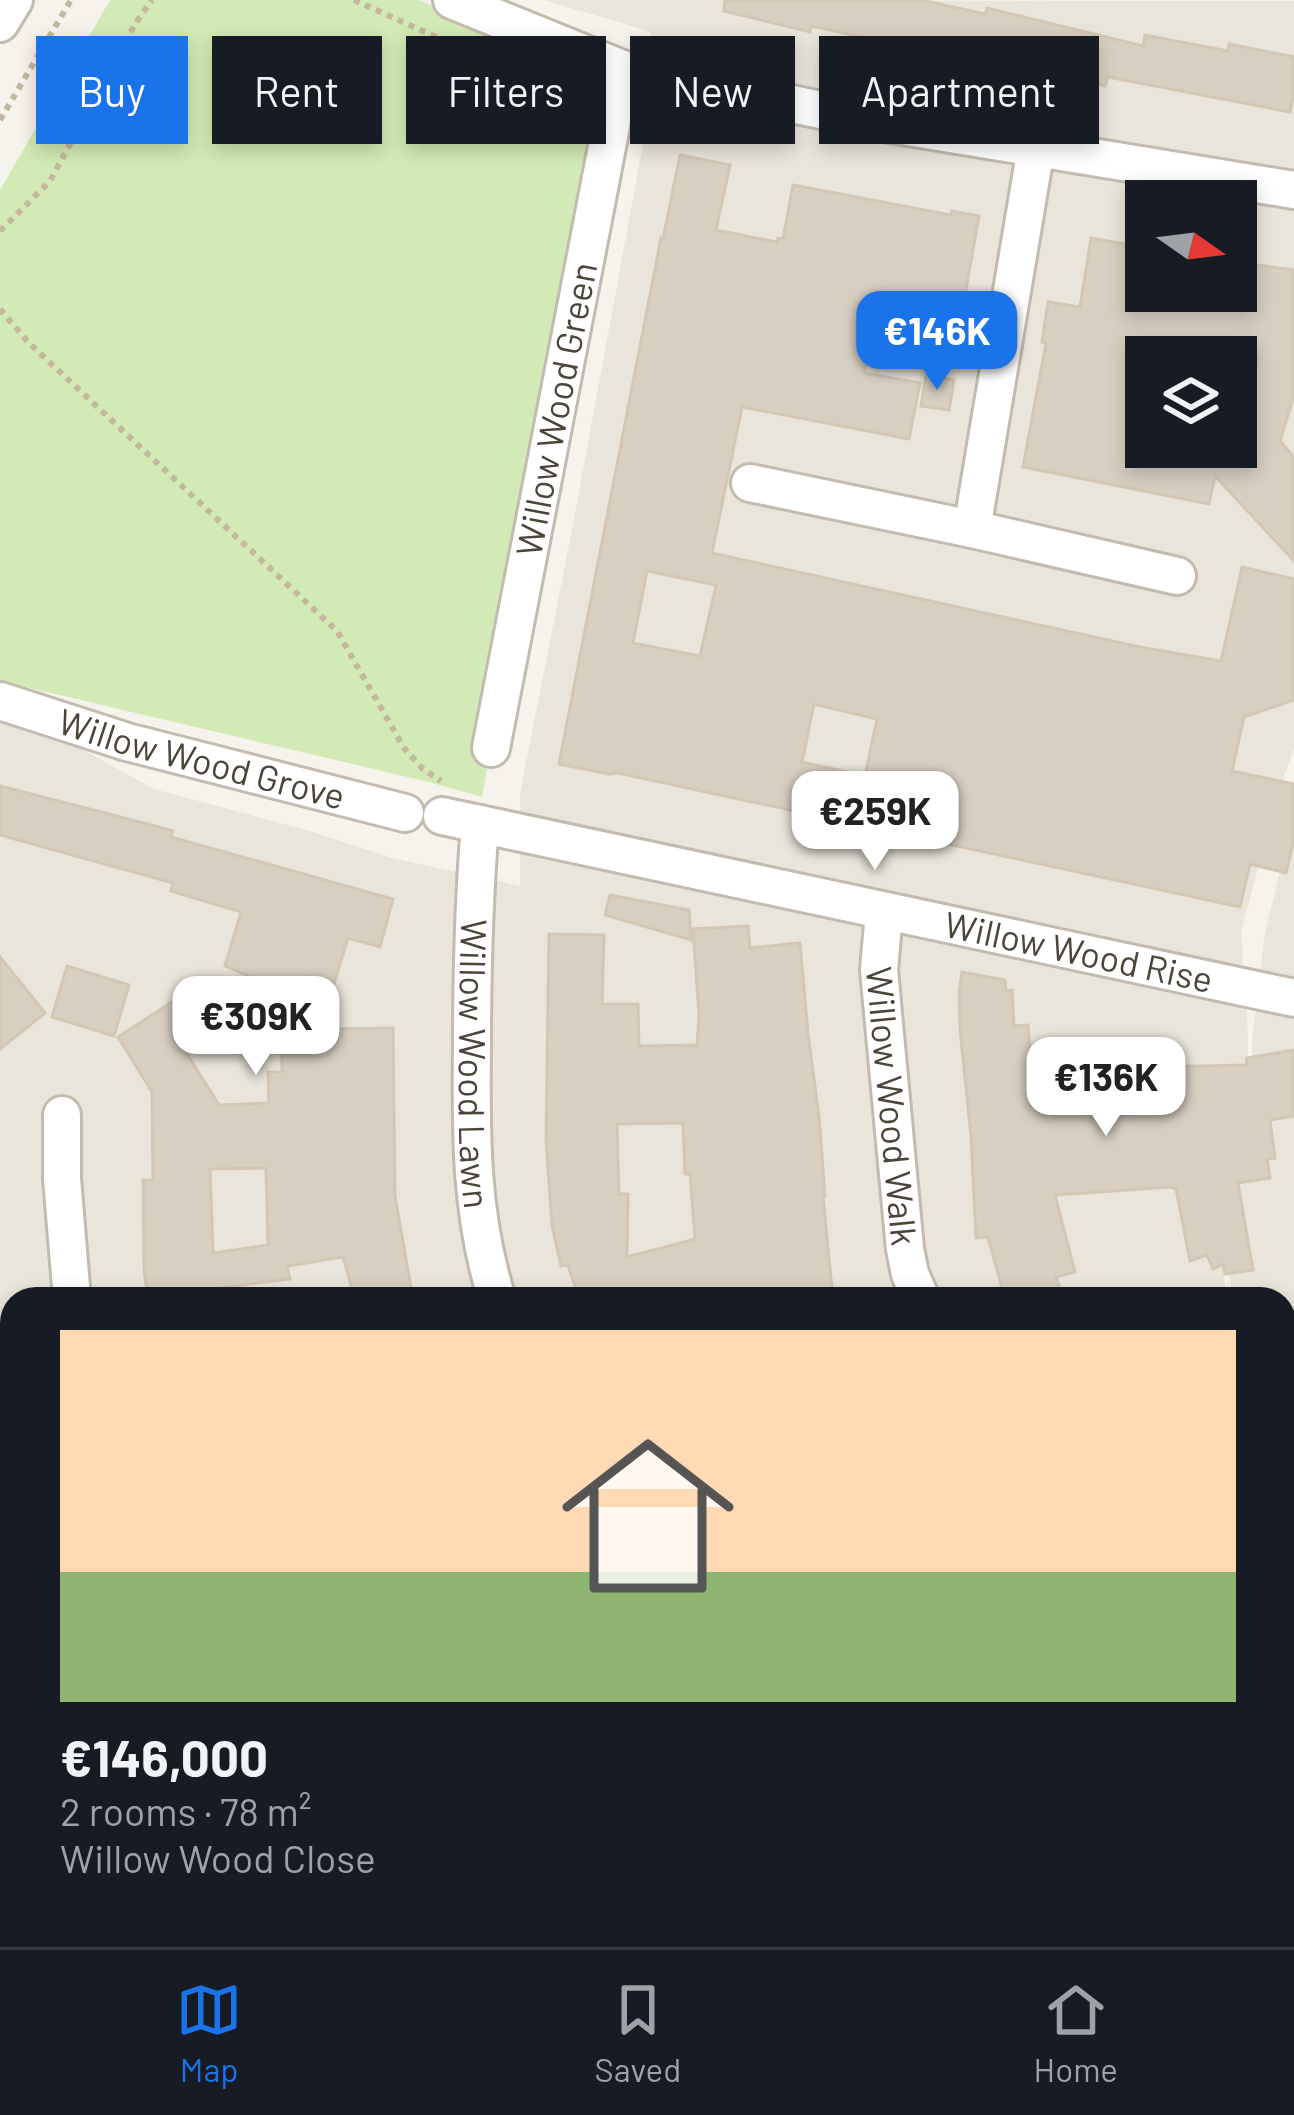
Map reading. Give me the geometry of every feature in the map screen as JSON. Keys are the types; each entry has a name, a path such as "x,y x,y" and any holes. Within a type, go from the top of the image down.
{"street":[{"path":"0,23 14,0"},
{"path":"452,0 622,69 884,123 1294,190"},
{"name":"Willow Wood Green","path":"491,748 622,69"},
{"path":"972,529 1036,148"},
{"path":"751,483 1177,576"},
{"name":"Willow Wood Grove","path":"0,701 127,742 405,813"},
{"name":"Willow Wood Rise","path":"446,801 480,824 1294,998"},
{"name":"Willow Wood Lawn","path":"480,824 471,1160 493,1287"},
{"name":"Willow Wood Walk","path":"884,912 879,970 905,1249 916,1287"},
{"path":"62,1115 71,1287"}],"path":[{"path":"0,120 71,0"},
{"path":"0,231 50,181 152,0"},
{"path":"354,0 548,84 562,100 613,120"},
{"path":"0,309 28,342 337,631 404,748 446,801"}],"shaded area":[{"path":"544,0 1294,1 1294,749 1241,931 1248,1033 1248,1174 1210,1180 1225,1287 0,1287 0,704 154,789 392,858 520,886 520,794 643,144 795,144 795,36 651,36 651,32"},
{"path":"1294,817 1294,1287 1231,1287 1216,1189 1252,1179 1252,1042 1265,932"}],"green space":[{"path":"110,0 419,0 502,36 406,36 406,144 603,144 482,797 0,681 0,190 36,128 36,144 188,144 188,36 89,36"},
{"path":"606,82 614,85 606,128"}],"building":[{"path":"725,0 921,0 985,14 987,8 1143,46 1145,35 1228,51 1229,44 1294,57 1294,92 1290,112 1108,77 1105,86 1099,85 1099,36 858,36 811,26 810,32 724,11"},
{"path":"680,155 730,165 716,230 777,242 783,239 793,185 951,215 952,211 979,216 962,312 894,300 891,313 877,310 864,373 920,383 909,439 742,407 712,553 1221,661 1242,567 1294,579 1294,700 1244,717 1232,771 1294,784 1294,840 1286,873 1250,864 1240,907 559,764","holes":["647,571 716,585 700,656 633,643","814,704 877,719 865,776 802,762"]},
{"path":"1091,238 1125,244 1125,312 1257,312 1257,265 1294,270 1294,395 1280,441 1294,457 1294,561 1215,476 1209,504 1023,467 1046,343 1042,342 1048,302 1080,307"},
{"path":"926,375 954,380 949,410 921,406"},
{"path":"0,786 173,831 171,837 393,899 380,947 348,938 320,1029 393,1028 395,1196 411,1287 352,1287 343,1257 287,1266 290,1279 227,1287 146,1287 143,1180 153,1180 152,1092 118,1037 178,998 189,1016 189,1027 176,1036 219,1105 269,1103 268,1072 282,1072 281,994 262,1003 249,976 225,966 241,912 171,891 173,883 0,835","holes":["266,1168 268,1245 213,1253 210,1169"]},
{"path":"610,895 689,910 691,940 605,915"},
{"path":"748,926 750,948 800,943 832,1287 575,1287 568,1265 561,1266 552,1225 546,1140 549,934 604,935 602,1004 638,1004 639,1046 697,1045 693,929","holes":["683,1123 685,1174 690,1174 695,1239 627,1257 628,1194 619,1194 617,1124"]},
{"path":"0,957 45,1013 0,1049"},
{"path":"67,966 129,985 114,1036 52,1017"},
{"path":"962,972 1005,980 1006,991 1012,990 1014,1026 1028,1025 1030,1053 1157,1047 1157,1067 1246,1065 1247,1058 1294,1050 1294,1116 1270,1120 1275,1158 1267,1159 1270,1178 1238,1183 1253,1270 1225,1274 1223,1264 1213,1269 1207,1255 1190,1261 1176,1189 1170,1187 1055,1195 1075,1272 1056,1277 1060,1287 1002,1287 988,1237 976,1238 959,993"}]}
